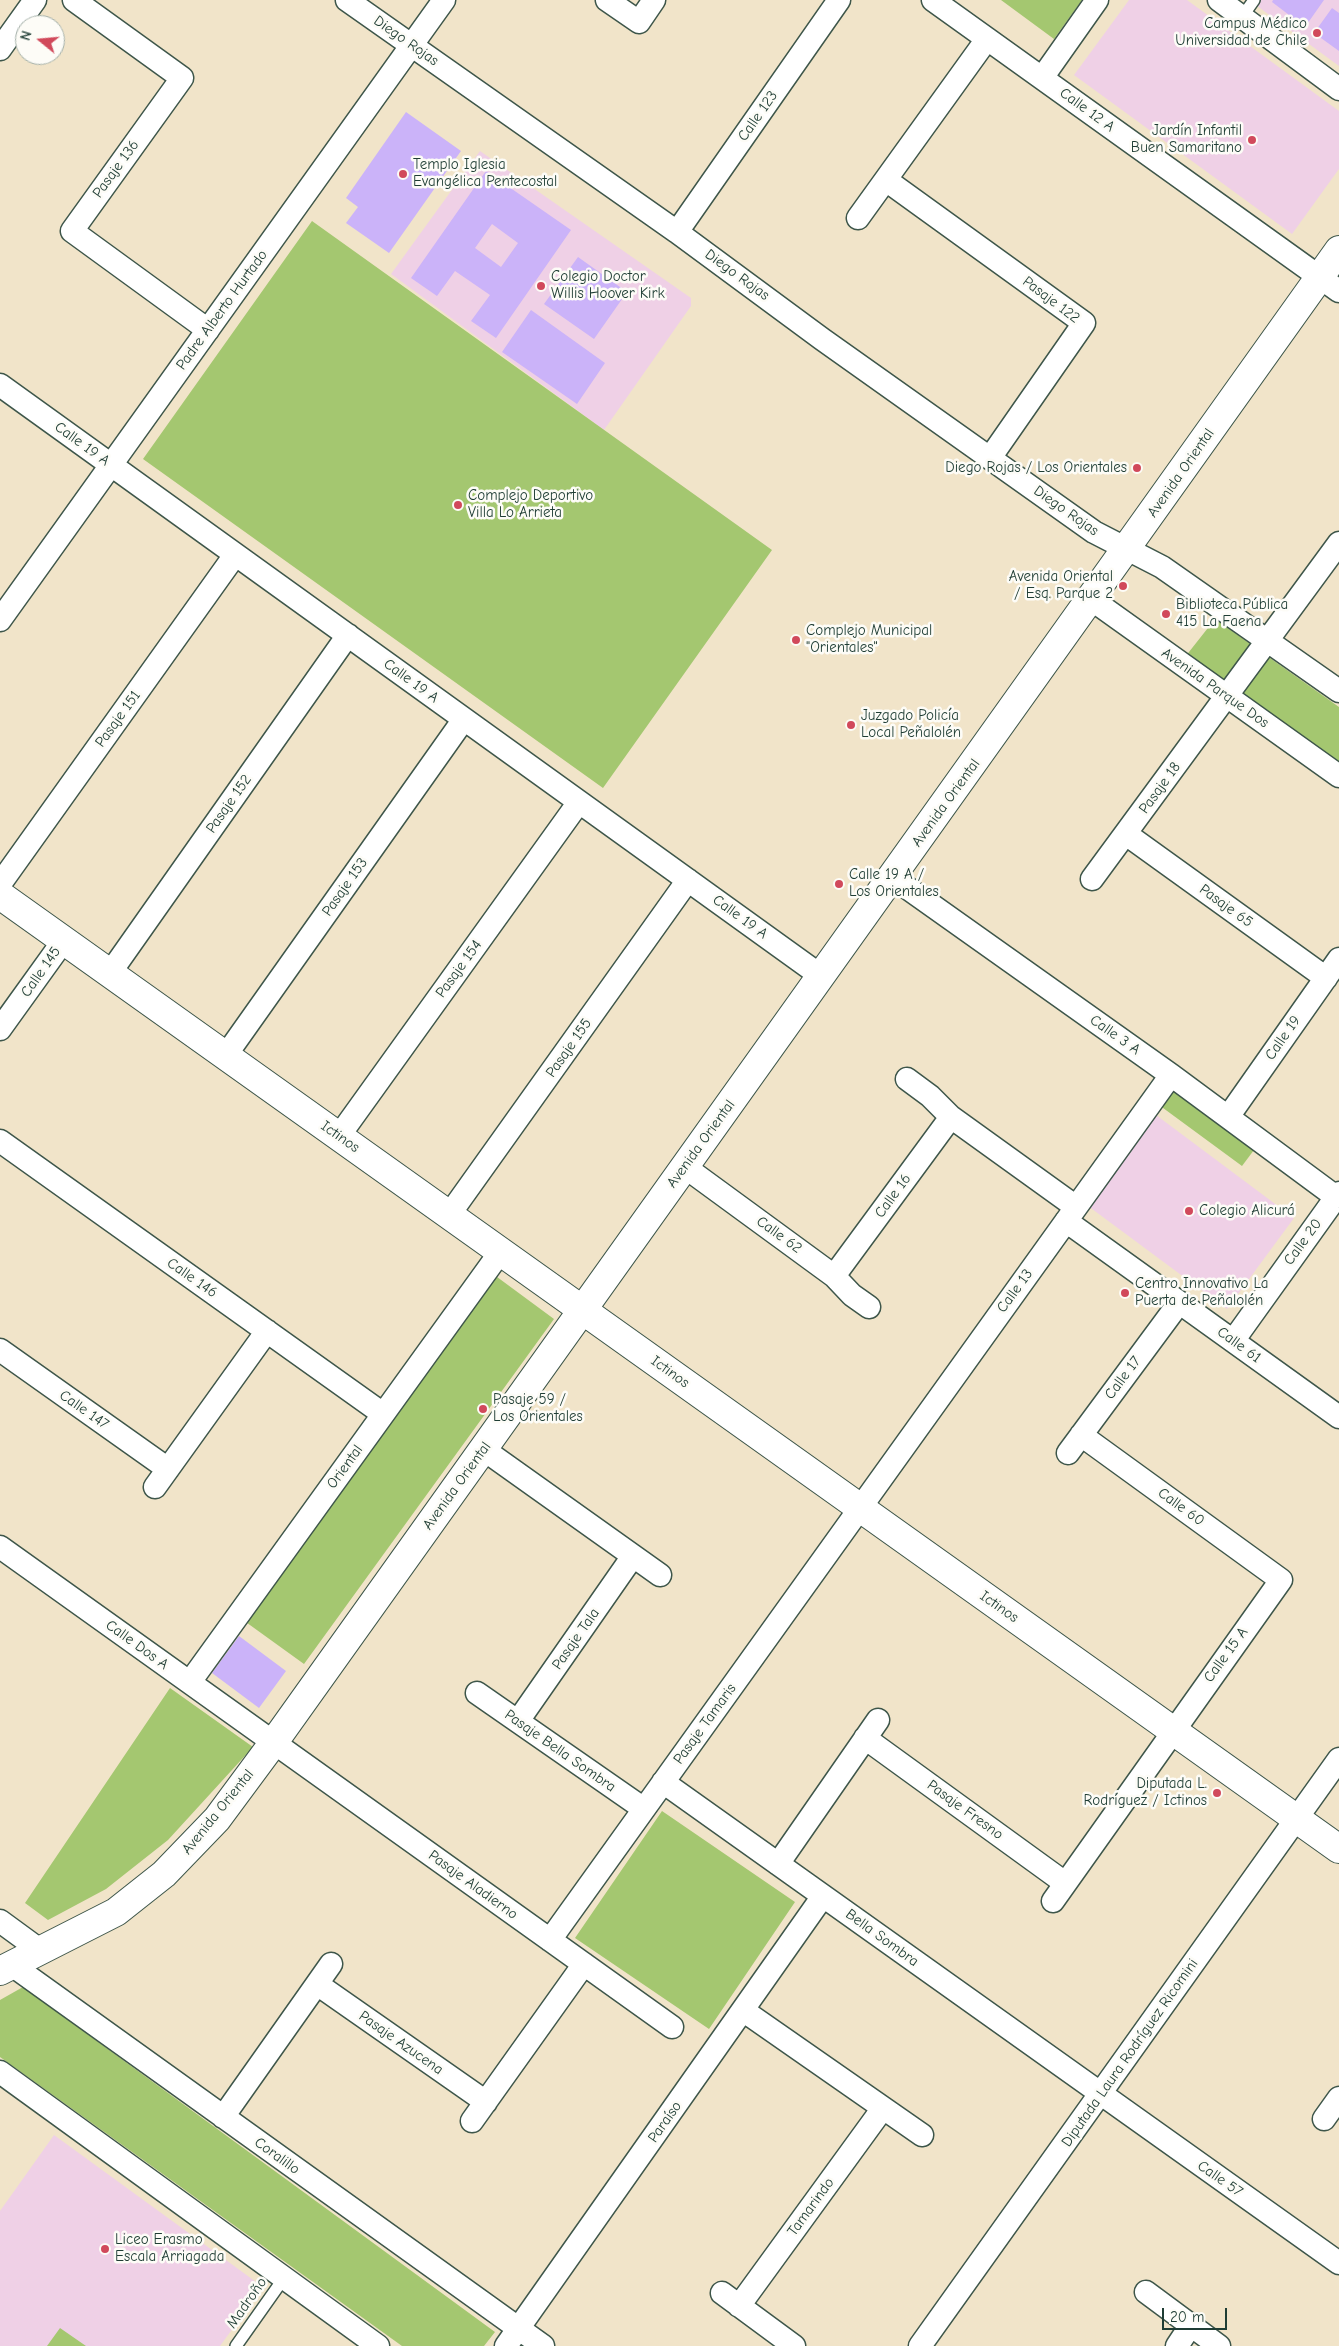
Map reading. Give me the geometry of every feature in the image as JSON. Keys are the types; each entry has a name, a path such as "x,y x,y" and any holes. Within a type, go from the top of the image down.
{"main road":[{"name":"Avenida Oriental","path":"6,1968 116,1912 164,1874 216,1819 274,1742 1127,549 1330,284 1339,250"},
{"name":"Ictinos","path":"0,894 1339,1849"}],"street":[{"path":"0,49 35,0"},
{"name":"Pasaje 136","path":"74,0 182,78 72,231 208,330"},
{"name":"Diego Rojas","path":"347,0 677,232 822,339 1094,532 1127,549"},
{"name":"Padre Alberto Hurtado","path":"0,620 444,0"},
{"path":"607,0 639,22 654,0"},
{"name":"Calle 123","path":"677,232 839,0"},
{"name":"Calle 12 A","path":"933,0 1330,284"},
{"path":"1042,78 1097,0"},
{"path":"1219,0 1248,8 1339,89"},
{"path":"858,218 987,39"},
{"name":"Pasaje 122","path":"886,180 1084,323 990,458"},
{"name":"Calle 19 A","path":"0,385 822,976"},
{"name":"Pasaje 18","path":"1092,879 1270,640 1339,543"},
{"path":"1127,549 1162,567 1270,640 1339,691"},
{"name":"Pasaje 151","path":"0,884 235,555"},
{"name":"Avenida Parque Dos","path":"1091,599 1339,776"},
{"name":"Pasaje 152","path":"110,973 348,635"},
{"name":"Pasaje 153","path":"226,1055 464,719"},
{"name":"Pasaje 154","path":"339,1136 579,802"},
{"name":"Pasaje 65","path":"1126,834 1326,978"},
{"name":"Calle 3 A","path":"892,877 1228,1116 1335,1204"},
{"name":"Pasaje 155","path":"449,1215 688,880"},
{"name":"Calle 145","path":"0,1029 64,940"},
{"name":"Calle 19","path":"1228,1116 1339,959"},
{"name":"Calle 13","path":"860,1508 1171,1074"},
{"name":"Calle 61","path":"907,1079 1179,1303 1339,1417"},
{"name":"Calle 16","path":"834,1276 951,1117"},
{"name":"Calle 146","path":"0,1141 383,1414"},
{"name":"Calle 62","path":"685,1167 834,1276 852,1296 869,1307"},
{"name":"Calle 20","path":"1233,1341 1335,1204"},
{"name":"Oriental","path":"190,1682 501,1252"},
{"name":"Calle 17","path":"1068,1453 1179,1303"},
{"path":"155,1487 267,1331"},
{"name":"Calle 147","path":"0,1350 168,1469"},
{"name":"Calle 60","path":"1081,1435 1281,1580"},
{"path":"483,1450 660,1575"},
{"name":"Pasaje Tamaris","path":"550,1940 860,1508"},
{"name":"Calle Dos A","path":"0,1547 274,1742"},
{"name":"Pasaje Tala","path":"518,1721 633,1556"},
{"name":"Calle 15 A","path":"1172,1730 1281,1580"},
{"name":"Pasaje Bella Sombra","path":"477,1693 644,1809"},
{"name":"Pasaje Fresno","path":"778,1864 872,1729 1059,1892 1172,1730"},
{"name":"Pasaje Aladierno","path":"274,1742 672,2027"},
{"name":"Diputada Laura Rodríguez Ricomini","path":"920,2346 1339,1758"},
{"name":"Bella Sombra","path":"663,1782 1100,2094"},
{"name":"Paraíso","path":"512,2337 823,1896"},
{"path":"0,1921 41,1951"},
{"path":"223,2117 331,1964"},
{"path":"472,2121 584,1964"},
{"name":"Coralillo","path":"6,1968 223,2117 512,2337 543,2346"},
{"name":"Pasaje Azucena","path":"317,1984 486,2102"},
{"path":"744,2010 922,2135"},
{"path":"0,2072 378,2346"},
{"name":"Calle 57","path":"1100,2094 1339,2263"},
{"path":"1324,2120 1339,2098"},
{"name":"Tamarindo","path":"794,2346 731,2299 883,2108"},
{"path":"1146,2292 1219,2346"},
{"path":"1176,2346 1191,2325"}],"lane":[{"name":"Madroño","path":"236,2346 284,2278"}],"shaded area":[{"name":"Jardín Infantil Buen Samaritano","path":"1129,0 1187,0 1339,111 1339,169 1292,234 1074,75"},
{"name":"Campus Médico Universidad de Chile","path":"1249,0 1339,0 1339,66"},
{"name":"Colegio Doctor Willis Hoover Kirk","path":"480,151 691,298 691,306 604,430 391,274"},
{"name":"Colegio Alicurá","path":"1152,1112 1294,1218 1227,1309 1084,1203"},
{"name":"Liceo Erasmo Escala Arriagada","path":"54,2135 263,2287 220,2346 0,2346 0,2211"}],"green space":[{"path":"1001,0 1082,0 1054,39"},
{"name":"Complejo Deportivo Villa Lo Arrieta","path":"312,221 772,550 603,788 143,459"},
{"path":"1215,619 1339,707 1339,767 1185,657"},
{"path":"1174,1085 1257,1146 1242,1166 1159,1105"},
{"path":"493,1274 554,1319 304,1664 243,1620"},
{"path":"170,1688 253,1747 168,1840 106,1889 48,1920 25,1903"},
{"path":"662,1811 795,1902 709,2029 575,1938"},
{"path":"23,1987 495,2332 484,2346 402,2346 0,2057 0,2000"},
{"path":"60,2328 86,2346 47,2346"}],"building":[{"path":"1273,0 1324,0 1305,27 1272,2"},
{"path":"1332,8 1339,13 1339,51 1314,33"},
{"name":"Templo Iglesia Evangélica Pentecostal","path":"406,112 461,151 389,253 346,223 358,207 346,198"},
{"path":"486,171 571,230 496,338 471,321 490,295 455,271 437,296 411,278","holes":["492,224 518,243 501,267 475,248"]},
{"path":"578,257 627,292 594,339 544,304"},
{"path":"531,310 605,363 577,404 502,352"},
{"path":"239,1636 286,1671 259,1708 212,1673"}],"place":[{"name":"Campus Médico Universidad de Chile","path":"1317,33"},
{"name":"Jardín Infantil Buen Samaritano","path":"1252,140"},
{"name":"Templo Iglesia Evangélica Pentecostal","path":"403,174"},
{"name":"Colegio Doctor Willis Hoover Kirk","path":"541,286"},
{"name":"Diego Rojas / Los Orientales","path":"1137,468"},
{"name":"Complejo Deportivo Villa Lo Arrieta","path":"458,505"},
{"name":"Avenida Oriental / Esq. Parque 2","path":"1123,586"},
{"name":"Biblioteca Pública 415 La Faena","path":"1166,614"},
{"name":"Complejo Municipal \"Orientales\"","path":"796,640"},
{"name":"Juzgado Policía Local Peñalolén","path":"851,725"},
{"name":"Calle 19 A / Los Orientales","path":"839,884"},
{"name":"Colegio Alicurá","path":"1189,1211"},
{"name":"Centro Innovativo La Puerta de Peñalolén","path":"1125,1293"},
{"name":"Pasaje 59 / Los Orientales","path":"483,1409"},
{"name":"Diputada L. Rodríguez / Ictinos","path":"1217,1793"},
{"name":"Liceo Erasmo Escala Arriagada","path":"105,2249"}]}
